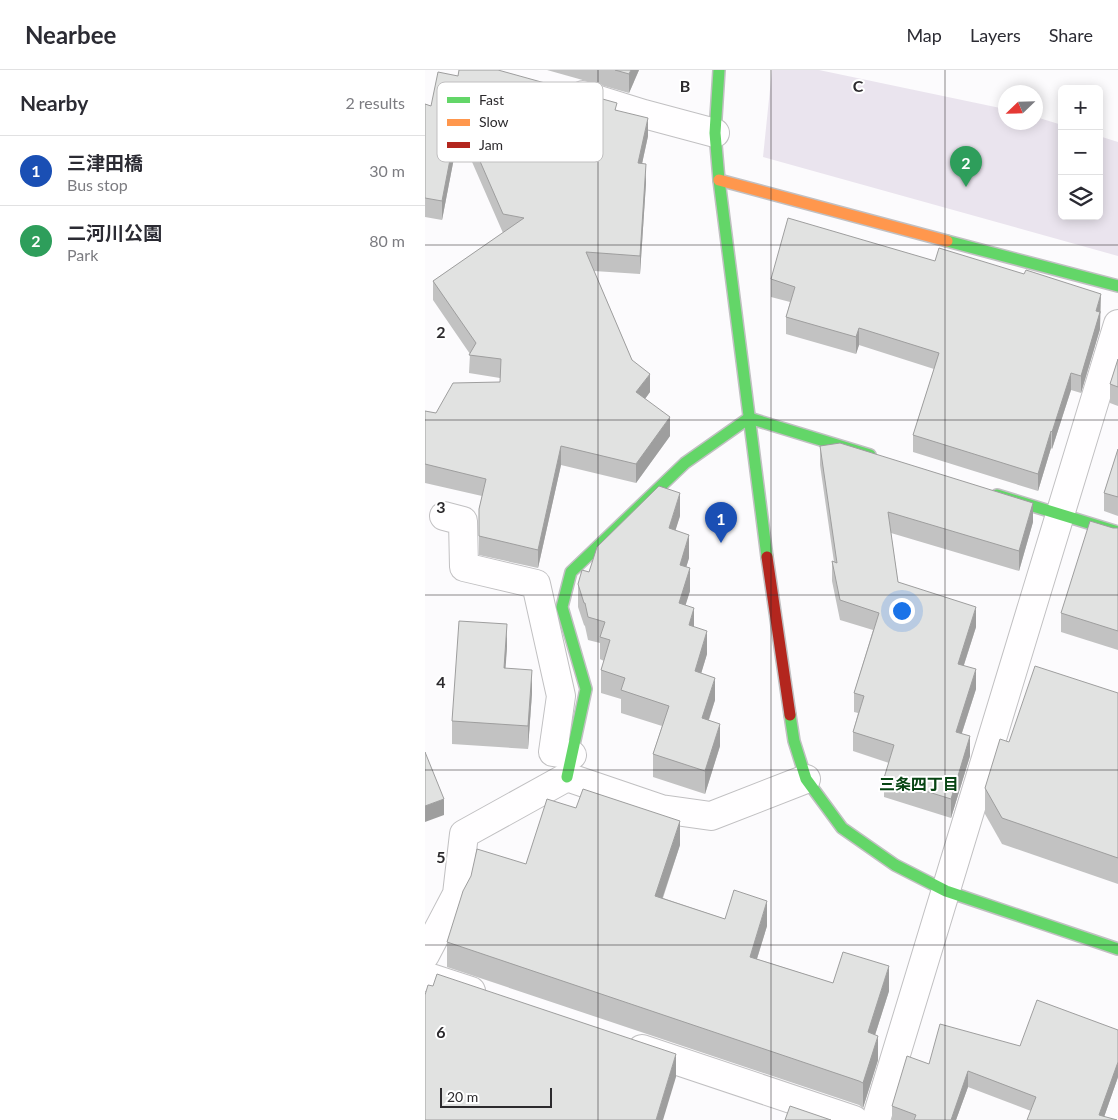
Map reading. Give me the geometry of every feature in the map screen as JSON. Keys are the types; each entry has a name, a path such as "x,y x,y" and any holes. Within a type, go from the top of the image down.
{"street":[{"path":"719,70 715,133 719,180 778,641 793,741 806,779 842,828 895,865 946,890 1118,949"},
{"path":"603,102 715,133"},
{"path":"719,180 1118,286"},
{"path":"876,1120 1118,324"},
{"path":"749,418 881,459"},
{"path":"425,956 457,894 464,834 570,766 585,689 563,607 571,572 685,462 749,418"},
{"path":"985,491 1118,532"},
{"path":"444,516 463,521 464,567 535,584 561,696 553,752 570,766 661,809 711,816 806,779"},
{"path":"425,976 490,998"},
{"path":"621,1042 854,1120"}],"shaded area":[{"path":"772,70 819,70 998,108 998,130 1043,130 1043,119 1058,124 1058,220 1103,220 1103,137 1118,142 1118,256 763,157"}],"building":[{"path":"459,70 498,70 541,82 437,82 437,162 450,162 442,201 425,198 425,104 431,106 438,72 458,76"},
{"path":"615,70 631,70 629,74"},
{"path":"603,99 617,103 615,110 648,118 638,163 646,164 640,256 586,252 632,360 650,374 636,392 670,417 636,464 561,446 538,550 479,536 479,509 486,479 425,464 425,411 436,413 453,383 500,382 501,359 469,355 476,343 433,281 524,218 503,214 480,162 603,162"},
{"path":"788,218 935,261 939,248 1024,274 1026,270 1101,294 1096,311 1100,312 1081,376 1071,373 1038,474 913,435 939,353 859,328 856,337 786,317 795,287 771,279"},
{"path":"1118,359 1118,387 1110,384"},
{"path":"840,443 1033,503 1019,551 888,512 898,582 976,607 958,664 976,669 956,732 970,736 951,799 884,778 894,745 853,732 864,696 854,693 879,613 840,600 832,561 837,563 820,446"},
{"path":"1118,449 1118,497 1104,493"},
{"path":"659,486 680,493 669,528 689,535 680,565 690,568 679,603 694,608 689,625 707,631 695,671 715,678 702,718 720,724 705,771 653,754 669,706 621,690 625,678 601,670 610,640 600,637 605,622 588,617 578,584 582,570 589,572 597,547"},
{"path":"1090,521 1118,528 1118,631 1061,613"},
{"path":"459,621 507,624 504,668 532,670 528,726 452,721"},
{"path":"1035,666 1118,693 1118,858 1002,818 985,788 1000,739 1009,742"},
{"path":"425,752 444,799 425,806"},
{"path":"583,789 680,821 655,896 725,919 734,890 767,901 750,957 833,983 843,952 889,966 868,1032 878,1036 863,1083 447,942 463,891 471,876 477,849 526,864 547,799 576,808"},
{"path":"437,974 676,1054 656,1120 425,1120 425,995 428,985 433,986"},
{"path":"1037,1000 1118,1030 1118,1062 1099,1115 1117,1120 1027,1120 1036,1097 968,1071 951,1120 914,1120 916,1115 892,1106 907,1056 929,1064 940,1024 1020,1046"},
{"path":"790,1106 831,1120 785,1120"}],"traffic: fast":[{"path":"719,70 715,133 719,180 767,557"},
{"path":"947,241 1118,286"},
{"path":"567,777 586,689 562,607 571,572 685,463 749,418 870,455"},
{"path":"997,495 1118,532"},
{"path":"790,715 794,741 806,779 842,828 895,865 946,891 1118,949"}],"traffic: slow":[{"path":"719,180 947,241"}],"traffic: jam":[{"path":"767,557 790,715"}],"place":[{"name":"二河川公園","path":"966,187"},
{"name":"三津田橋","path":"721,543"}],"district":[{"name":"三条四丁目","path":"919,784"}]}
